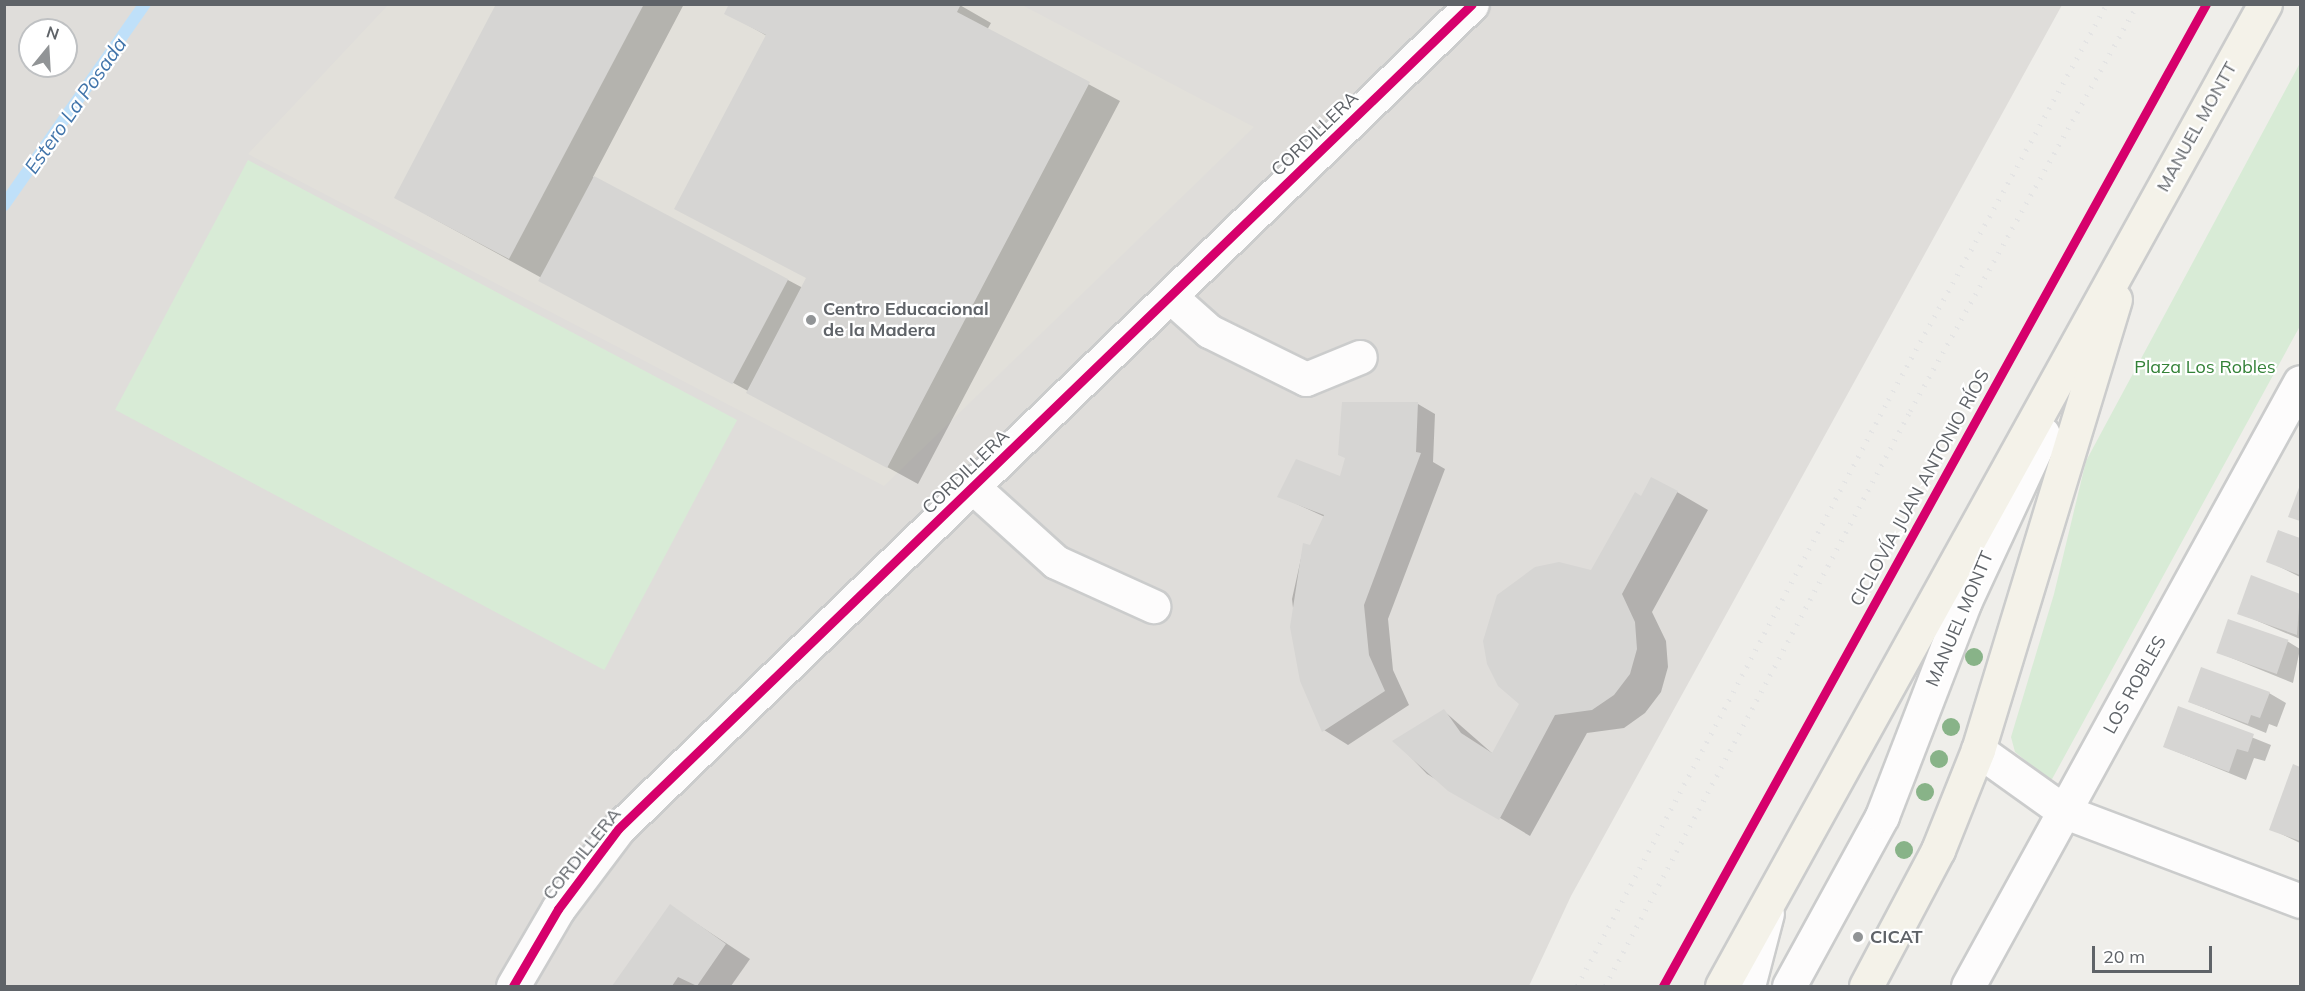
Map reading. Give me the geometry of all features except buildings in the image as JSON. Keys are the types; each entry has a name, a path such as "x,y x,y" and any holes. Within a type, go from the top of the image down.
{"main road":[{"name":"MANUEL MONTT","path":"1722,987 2265,4"},
{"name":"MANUEL MONTT","path":"1866,987 1938,850 1978,750 2080,426 2129,249"}],"street":[{"name":"CORDILLERA","path":"513,987 558,909 618,830 1172,298 1472,4"},
{"name":"MANUEL MONTT","path":"1789,987 1881,816 1964,603 2129,249"},
{"path":"1172,298 1209,331 1306,379 1360,357"},
{"name":"LOS ROBLES","path":"1968,987 2301,382"},
{"path":"974,488 1056,562 1153,606"},
{"path":"1978,750 2065,812 2301,901"},
{"name":"MANUEL MONTT","path":"1748,987 1770,897"}],"shaded area":[{"name":"Centro Educacional de la Madera","path":"389,4 1022,5 1254,127 884,486 248,154"},
{"path":"5,5 2062,5 1571,896 1529,986 5,986"}],"green space":[{"name":"Plaza Los Robles","path":"2300,63 2300,326 2051,781 2015,752 2011,737 2054,594 2086,461"},
{"path":"248,160 737,420 604,670 115,410"}],"waterway":[{"name":"Estero La Posada","path":"4,205 145,4"}],"railway":[{"path":"1577,986 1888,400 2107,4"},
{"path":"1605,986 1910,411 2137,4"}],"cycle path":[{"path":"513,986 558,909 618,829 1472,4"},
{"name":"CICLOVÍA JUAN ANTONIO RÍOS","path":"1663,986 2206,4"}],"place":[{"name":"Centro Educacional de la Madera","path":"811,320"},
{"name":"CICAT","path":"1858,937"}]}
